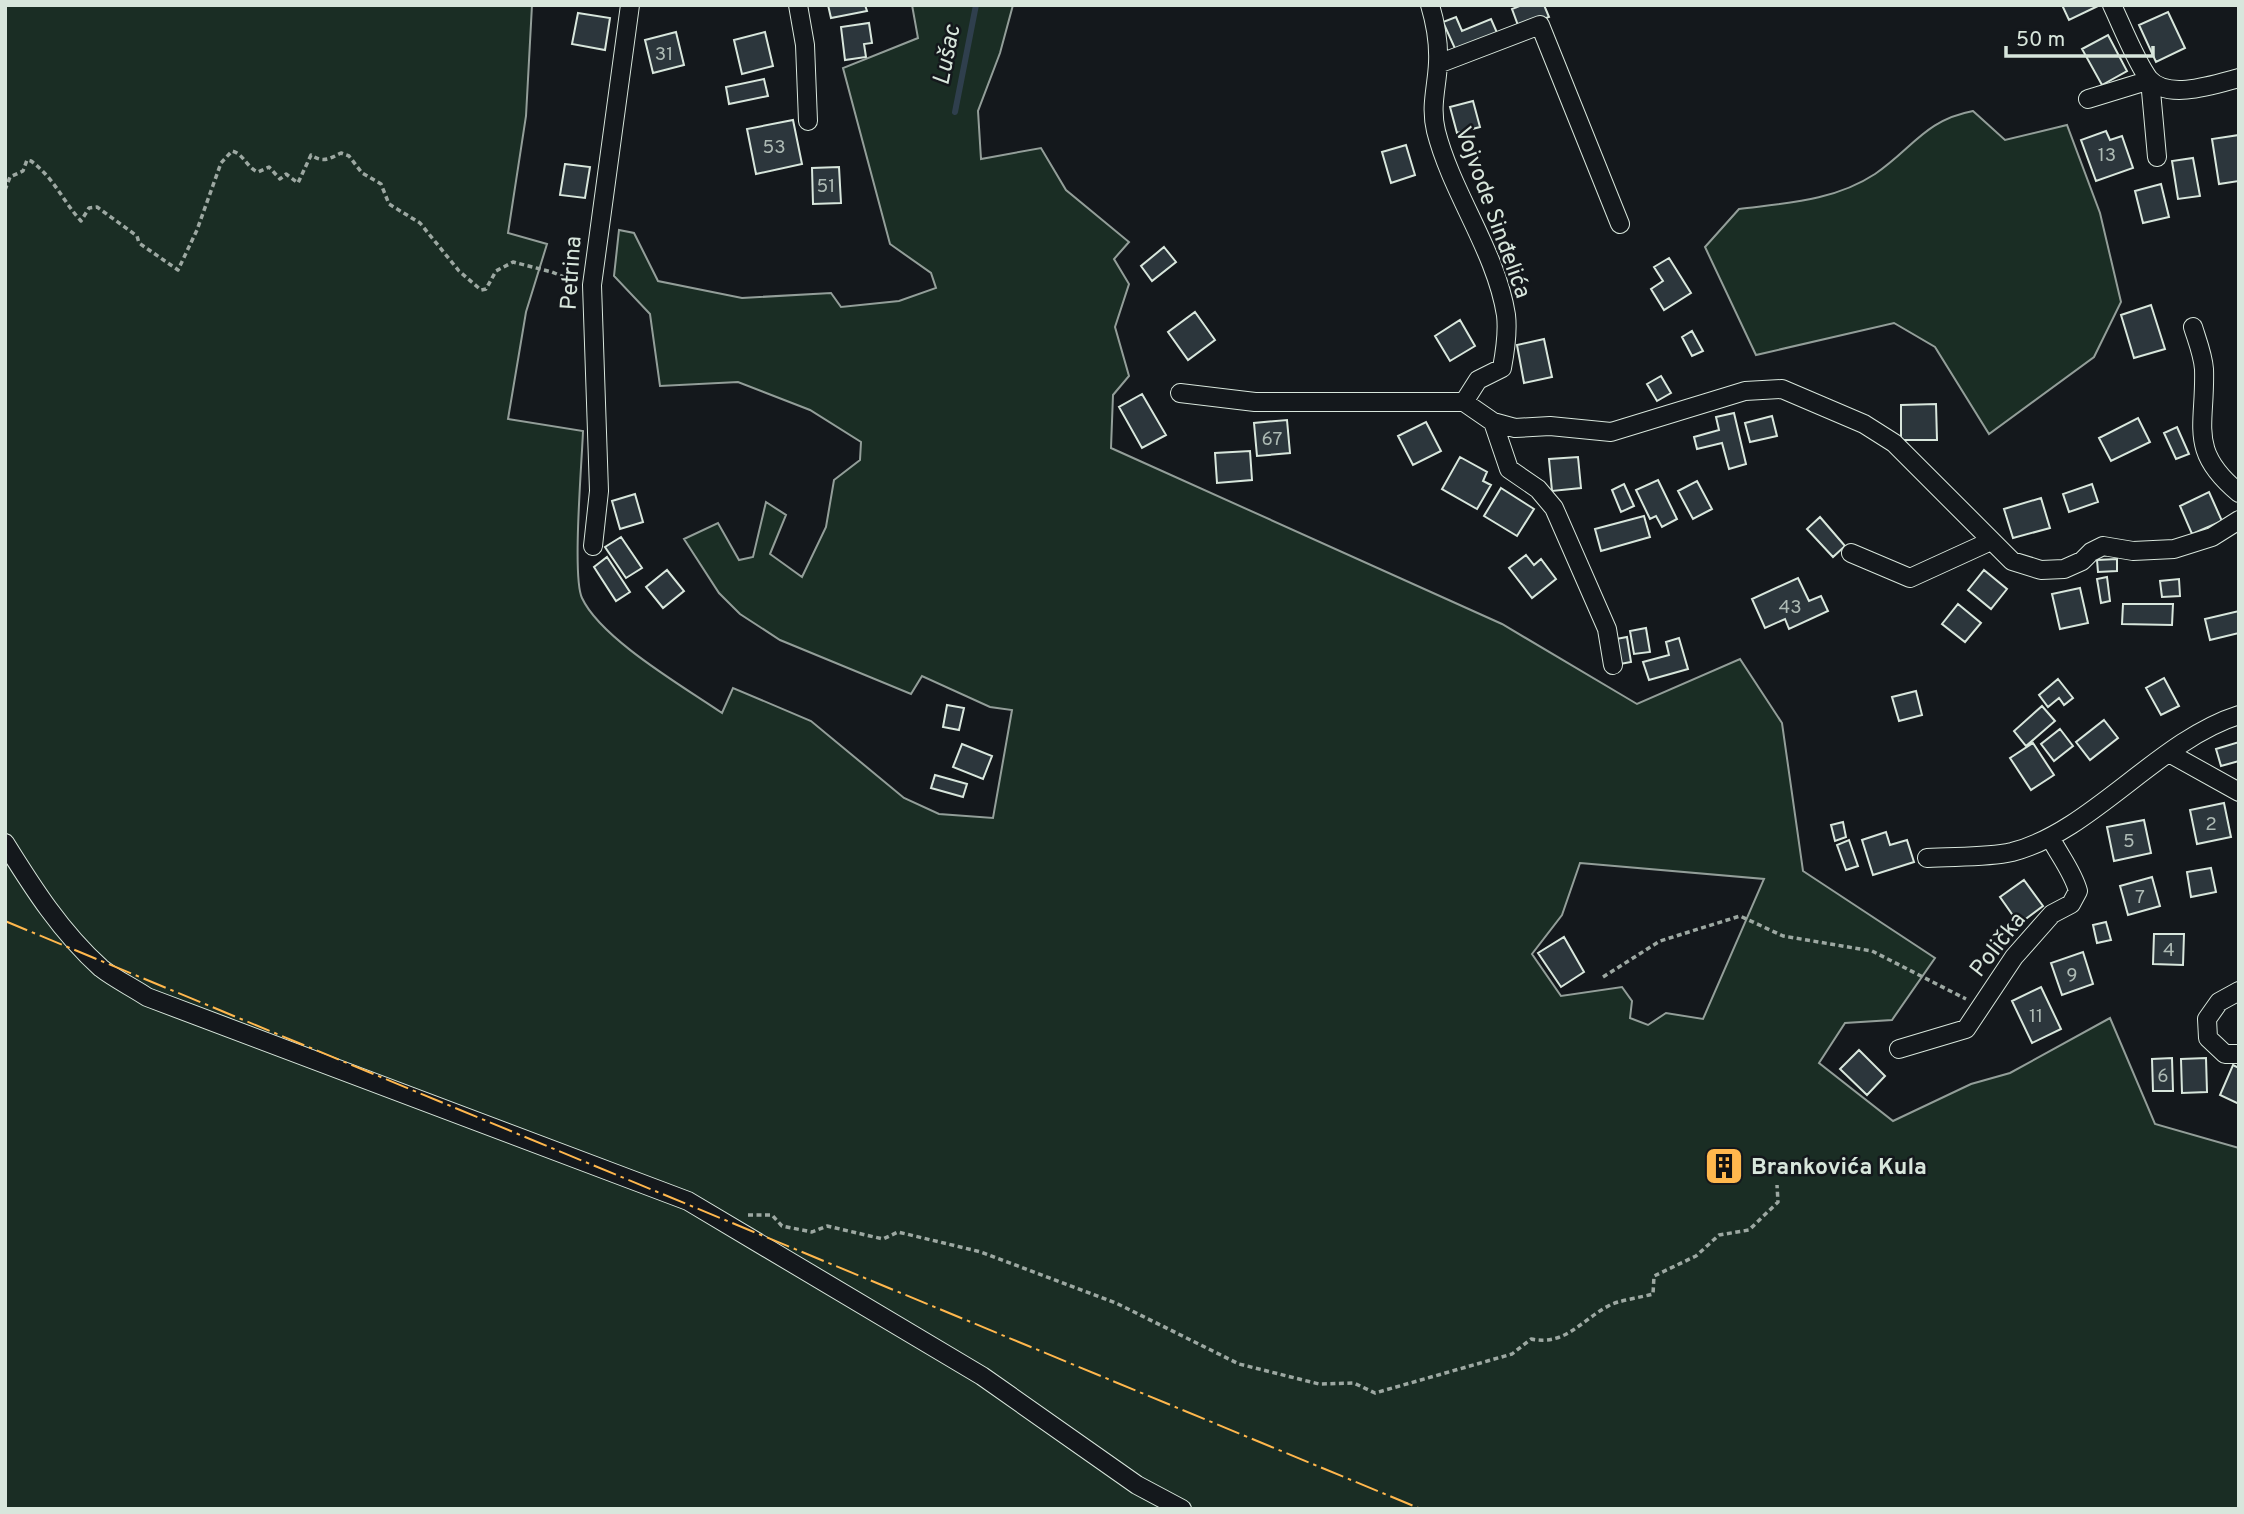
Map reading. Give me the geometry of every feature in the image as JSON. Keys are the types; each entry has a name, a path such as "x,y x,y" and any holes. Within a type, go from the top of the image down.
{"street":[{"name":"Petrina","path":"593,546 599,491 592,285 630,5"},
{"path":"798,5 805,45 808,121"},
{"name":"Vojvode Sinđelića","path":"1430,5 1438,32 1438,64 1432,100 1436,131 1455,184 1489,262 1506,316 1502,368 1478,380 1464,402"},
{"path":"2112,5 2150,80 2157,157"},
{"path":"1438,64 1540,25 1620,223"},
{"path":"2088,99 2150,80 2170,89 2215,85 2239,78"},
{"path":"2193,327 2204,366 2201,444 2225,481 2239,493"},
{"path":"1180,393 1255,401 1464,402 1493,422 1515,428 1569,426 1611,432 1745,391 1782,389 1864,424 1894,443 2012,561 2041,570 2064,569 2104,546 2133,551 2174,549 2212,537 2239,520"},
{"path":"1493,422 1509,468 1538,489 1554,508 1607,629 1613,665"},
{"path":"1851,553 1910,578 1991,541"},
{"path":"1927,858 2011,852 2050,837 2169,753 2220,721 2239,715"},
{"path":"2169,753 2239,792"},
{"name":"Polička","path":"1899,1049 1966,1029 2014,957 2052,914 2071,904 2078,891 2075,878 2050,837"},
{"path":"5,843 68,936 103,970 147,997 688,1201 982,1376 1137,1485 1182,1509"},
{"path":"2239,991 2219,1002 2207,1019 2208,1038 2225,1054 2239,1054"}],"path":[{"path":"5,190 10,177 23,170 27,160 31,161 58,186 66,205 81,221 89,208 97,206 137,236 139,243 178,270 181,268 186,248 192,242 221,163 232,150 238,152 253,170 258,172 269,167 280,179 286,174 298,183 311,155 327,160 341,153 349,156 362,173 381,184 389,204 420,223 459,271 481,290 486,289 496,271 513,262 552,272 567,281 592,285"},
{"path":"1603,977 1660,941 1740,916 1783,936 1872,951 1960,998 1971,1001 1985,999"},
{"path":"744,1215 772,1215 782,1226 812,1232 827,1226 883,1239 898,1232 981,1252 1116,1303 1239,1364 1319,1384 1354,1383 1375,1393 1511,1354 1531,1339 1546,1342 1579,1328 1612,1303 1653,1294 1654,1276 1696,1255 1719,1236 1749,1230 1763,1218 1778,1202 1777,1185"}],"green space":[{"path":"5,5 532,5 526,116 508,233 547,244 526,312 508,419 583,431 578,544 579,586 582,598 592,614 625,646 722,713 733,688 811,721 904,798 939,814 993,818 1012,710 990,707 922,676 911,694 780,640 740,614 719,593 684,539 718,523 739,560 753,557 766,502 786,515 770,554 802,577 826,527 834,480 860,460 861,442 810,410 738,382 660,386 650,314 614,276 619,230 634,233 658,281 742,298 831,293 841,307 899,301 936,288 931,273 890,244 843,68 918,38 912,5 1013,5 1000,53 978,111 981,159 1041,148 1066,190 1129,242 1114,259 1129,284 1115,327 1129,376 1113,395 1111,448 1502,624 1637,704 1740,659 1782,723 1803,871 1935,958 1892,1020 1845,1023 1819,1063 1893,1121 1971,1084 2010,1073 2110,1018 2155,1124 2239,1148 2239,1509 1188,1509 690,1198 148,994 71,934 5,838","holes":["1580,863 1764,879 1703,1019 1666,1013 1648,1025 1630,1018 1632,1001 1622,987 1561,996 1532,954 1562,915"]},
{"path":"1973,111 2005,140 2067,125 2100,213 2121,302 2094,357 1989,434 1935,347 1894,323 1756,355 1705,247 1739,209 1809,199 1843,190 1875,174 1931,128 1957,115"},
{"path":"5,848 102,972 687,1203 795,1267 1176,1509 5,1509"}],"building":[{"path":"828,5 865,5 867,11 831,18"},
{"path":"1522,5 1544,5 1549,17 1519,28 1512,9"},
{"path":"2062,5 2100,5 2069,20"},
{"path":"2168,12 2185,48 2156,62 2139,25"},
{"path":"578,13 610,18 605,50 572,44"},
{"path":"1456,17 1462,31 1491,19 1498,35 1457,53 1443,22"},
{"path":"869,23 872,43 864,44 866,57 845,60 841,27"},
{"path":"676,32 684,65 653,73 645,40"},
{"path":"765,32 773,66 742,74 734,40"},
{"path":"2108,35 2127,71 2102,85 2082,49"},
{"path":"764,79 768,96 729,104 726,87"},
{"path":"1473,101 1480,127 1457,133 1450,107"},
{"path":"793,120 802,164 756,174 747,129"},
{"path":"2106,131 2110,140 2122,136 2133,168 2096,181 2081,140"},
{"path":"2239,135 2239,181 2219,184 2212,139"},
{"path":"1406,145 1415,175 1391,183 1382,152"},
{"path":"2193,158 2200,196 2178,199 2172,161"},
{"path":"565,164 590,167 585,198 560,195"},
{"path":"839,167 841,203 813,204 812,168"},
{"path":"2161,184 2169,217 2143,223 2135,191"},
{"path":"1164,247 1176,262 1152,281 1141,266"},
{"path":"1669,258 1691,293 1664,310 1651,289 1663,281 1654,267"},
{"path":"2151,305 2165,349 2134,358 2121,315"},
{"path":"1195,312 1215,340 1188,360 1168,332"},
{"path":"1460,320 1475,346 1450,361 1435,336"},
{"path":"1692,331 1703,351 1692,356 1682,337"},
{"path":"1544,339 1552,377 1524,383 1517,345"},
{"path":"1661,376 1671,393 1657,401 1647,384"},
{"path":"1142,394 1166,435 1142,448 1119,407"},
{"path":"1936,404 1937,440 1901,440 1901,405"},
{"path":"1734,413 1746,464 1729,469 1722,443 1697,449 1694,437 1719,430 1716,417"},
{"path":"1772,416 1777,436 1750,442 1745,423"},
{"path":"2138,418 2150,442 2111,461 2099,438"},
{"path":"1287,420 1290,453 1257,456 1254,423"},
{"path":"1426,422 1441,451 1413,465 1398,436"},
{"path":"2177,427 2189,454 2176,459 2164,433"},
{"path":"1250,451 1252,480 1217,483 1215,453"},
{"path":"1460,457 1487,472 1483,481 1491,485 1477,509 1442,489"},
{"path":"1578,457 1581,488 1552,491 1549,459"},
{"path":"1658,480 1677,519 1662,527 1656,516 1650,519 1636,490"},
{"path":"1697,481 1712,509 1693,519 1678,491"},
{"path":"1624,484 1634,506 1621,512 1612,490"},
{"path":"2092,484 2098,502 2069,512 2063,494"},
{"path":"1501,488 1534,509 1517,536 1484,516"},
{"path":"2209,492 2222,521 2192,534 2180,506"},
{"path":"635,494 643,522 620,529 612,501"},
{"path":"2041,498 2050,528 2013,538 2004,509"},
{"path":"1644,516 1650,537 1601,551 1595,529"},
{"path":"1820,517 1845,546 1833,557 1807,529"},
{"path":"621,537 642,568 626,578 605,547"},
{"path":"1526,555 1534,565 1541,559 1556,579 1532,598 1509,568"},
{"path":"607,557 630,592 616,601 594,567"},
{"path":"2117,559 2117,571 2098,572 2097,560"},
{"path":"667,570 684,591 663,608 646,587"},
{"path":"1984,570 2007,589 1991,609 1968,590"},
{"path":"2107,577 2110,601 2101,603 2097,579"},
{"path":"1798,578 1809,601 1821,596 1828,611 1789,629 1785,619 1765,628 1752,599"},
{"path":"2179,579 2180,596 2162,597 2160,581"},
{"path":"2080,588 2088,623 2060,629 2052,594"},
{"path":"1958,604 1981,623 1965,642 1942,624"},
{"path":"2123,604 2173,604 2172,625 2122,624"},
{"path":"2239,611 2239,633 2210,640 2205,619"},
{"path":"1646,628 1650,652 1634,654 1630,631"},
{"path":"1627,637 1631,662 1620,664 1616,639"},
{"path":"1679,638 1688,669 1649,680 1643,662 1669,655 1666,642"},
{"path":"2164,678 2179,706 2161,715 2146,688"},
{"path":"2058,679 2073,698 2064,705 2059,698 2048,707 2039,695"},
{"path":"1916,691 1922,715 1899,721 1892,697"},
{"path":"947,705 964,708 959,730 943,727"},
{"path":"2042,706 2055,721 2026,746 2014,731"},
{"path":"2104,720 2118,738 2090,760 2076,742"},
{"path":"2060,729 2073,746 2054,761 2041,744"},
{"path":"2239,742 2239,761 2221,766 2216,749"},
{"path":"2033,743 2054,775 2031,790 2010,758"},
{"path":"962,744 992,756 983,779 953,767"},
{"path":"935,775 967,784 963,797 931,788"},
{"path":"2224,803 2231,837 2197,844 2190,810"},
{"path":"2144,820 2151,853 2114,861 2107,827"},
{"path":"1843,822 1846,837 1835,841 1831,825"},
{"path":"1886,832 1890,845 1907,840 1914,862 1873,875 1862,840"},
{"path":"1849,840 1858,866 1846,870 1837,845"},
{"path":"2211,868 2216,892 2191,897 2187,872"},
{"path":"2152,877 2160,906 2128,915 2120,886"},
{"path":"2024,880 2043,906 2019,924 2000,897"},
{"path":"2106,922 2111,940 2097,943 2093,925"},
{"path":"2154,934 2184,934 2183,965 2153,964"},
{"path":"1564,937 1584,972 1561,987 1538,953"},
{"path":"2083,952 2093,984 2062,995 2051,963"},
{"path":"2041,987 2061,1029 2032,1043 2012,1001"},
{"path":"1859,1050 1885,1076 1867,1095 1840,1069"},
{"path":"2172,1058 2173,1091 2153,1091 2152,1059"},
{"path":"2206,1058 2207,1092 2182,1093 2181,1059"},
{"path":"2233,1065 2239,1068 2239,1104 2220,1095"},
{"name":"Brankovića Kula","path":"1724,1152 1734,1155 1737,1165 1734,1175 1724,1178 1714,1175 1711,1165 1714,1155"}],"waterway":[{"name":"Lušac","path":"955,112 976,5"}],"wall":[{"path":"1724,1152 1734,1155 1737,1165 1734,1175 1724,1178 1714,1175 1711,1165 1714,1155 1724,1152"}],"power":[{"path":"5,921 1421,1509"}],"place":[{"name":"Brankovića Kula","path":"1724,1166"}]}
